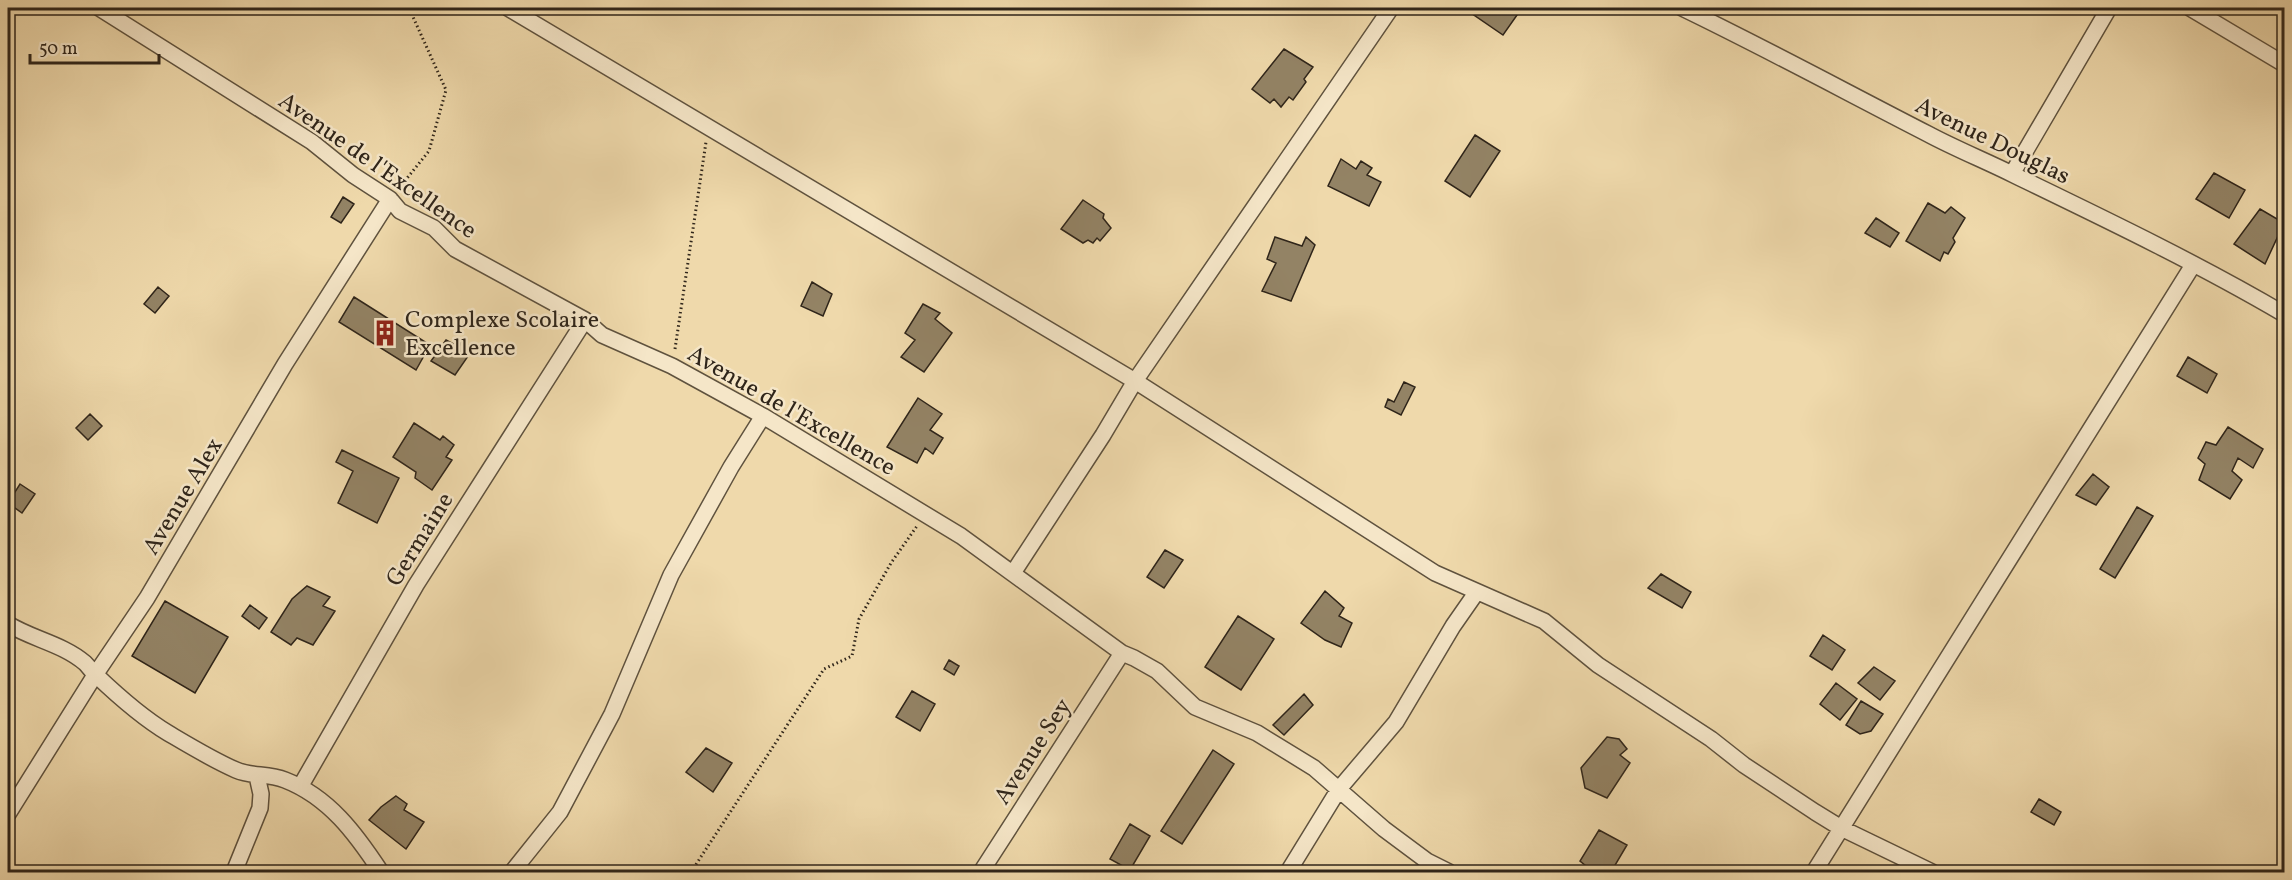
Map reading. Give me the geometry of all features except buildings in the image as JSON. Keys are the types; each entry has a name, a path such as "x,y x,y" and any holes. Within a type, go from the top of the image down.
{"street":[{"name":"Avenue de l'Excellence","path":"99,8 312,142 353,175 390,199 400,212 434,228 455,249 585,320 603,335 672,366 764,416 926,514 1013,573 1122,653 1157,671 1195,707 1257,733 1314,768 1384,829 1427,861 1449,873"},
{"path":"507,8 1135,381 1436,573 1476,593 1544,621 1598,665 1711,739 1744,765 1841,828 1932,873"},
{"path":"1013,573 1103,435 1135,381 1391,8"},
{"name":"Avenue Douglas","path":"1682,8 1858,96 1928,135 2012,174 2193,265 2284,314"},
{"path":"2012,174 2109,8"},
{"path":"2190,8 2284,64"},
{"name":"Avenue Alex","path":"8,814 95,675 147,598 285,364 390,199"},
{"path":"1814,873 2193,265"},
{"name":"Germaine","path":"300,787 416,585 585,320"},
{"path":"512,873 560,812 612,714 671,575 731,467 764,416"},
{"path":"1288,873 1339,789 1396,722 1453,626 1476,593"},
{"path":"8,624 69,652 163,730 238,771 257,776 270,775 300,787 328,807 355,832 381,873"},
{"name":"Avenue Sey","path":"981,873 1122,653"},
{"path":"234,873 260,808 261,794 257,776"}],"path":[{"path":"390,199 429,151 446,90 409,8"},
{"path":"672,366 708,127"},
{"path":"691,873 824,669 852,656 859,620 891,563 926,514"}],"place":[{"name":"Complexe Scolaire Excellence","path":"385,333"}]}
